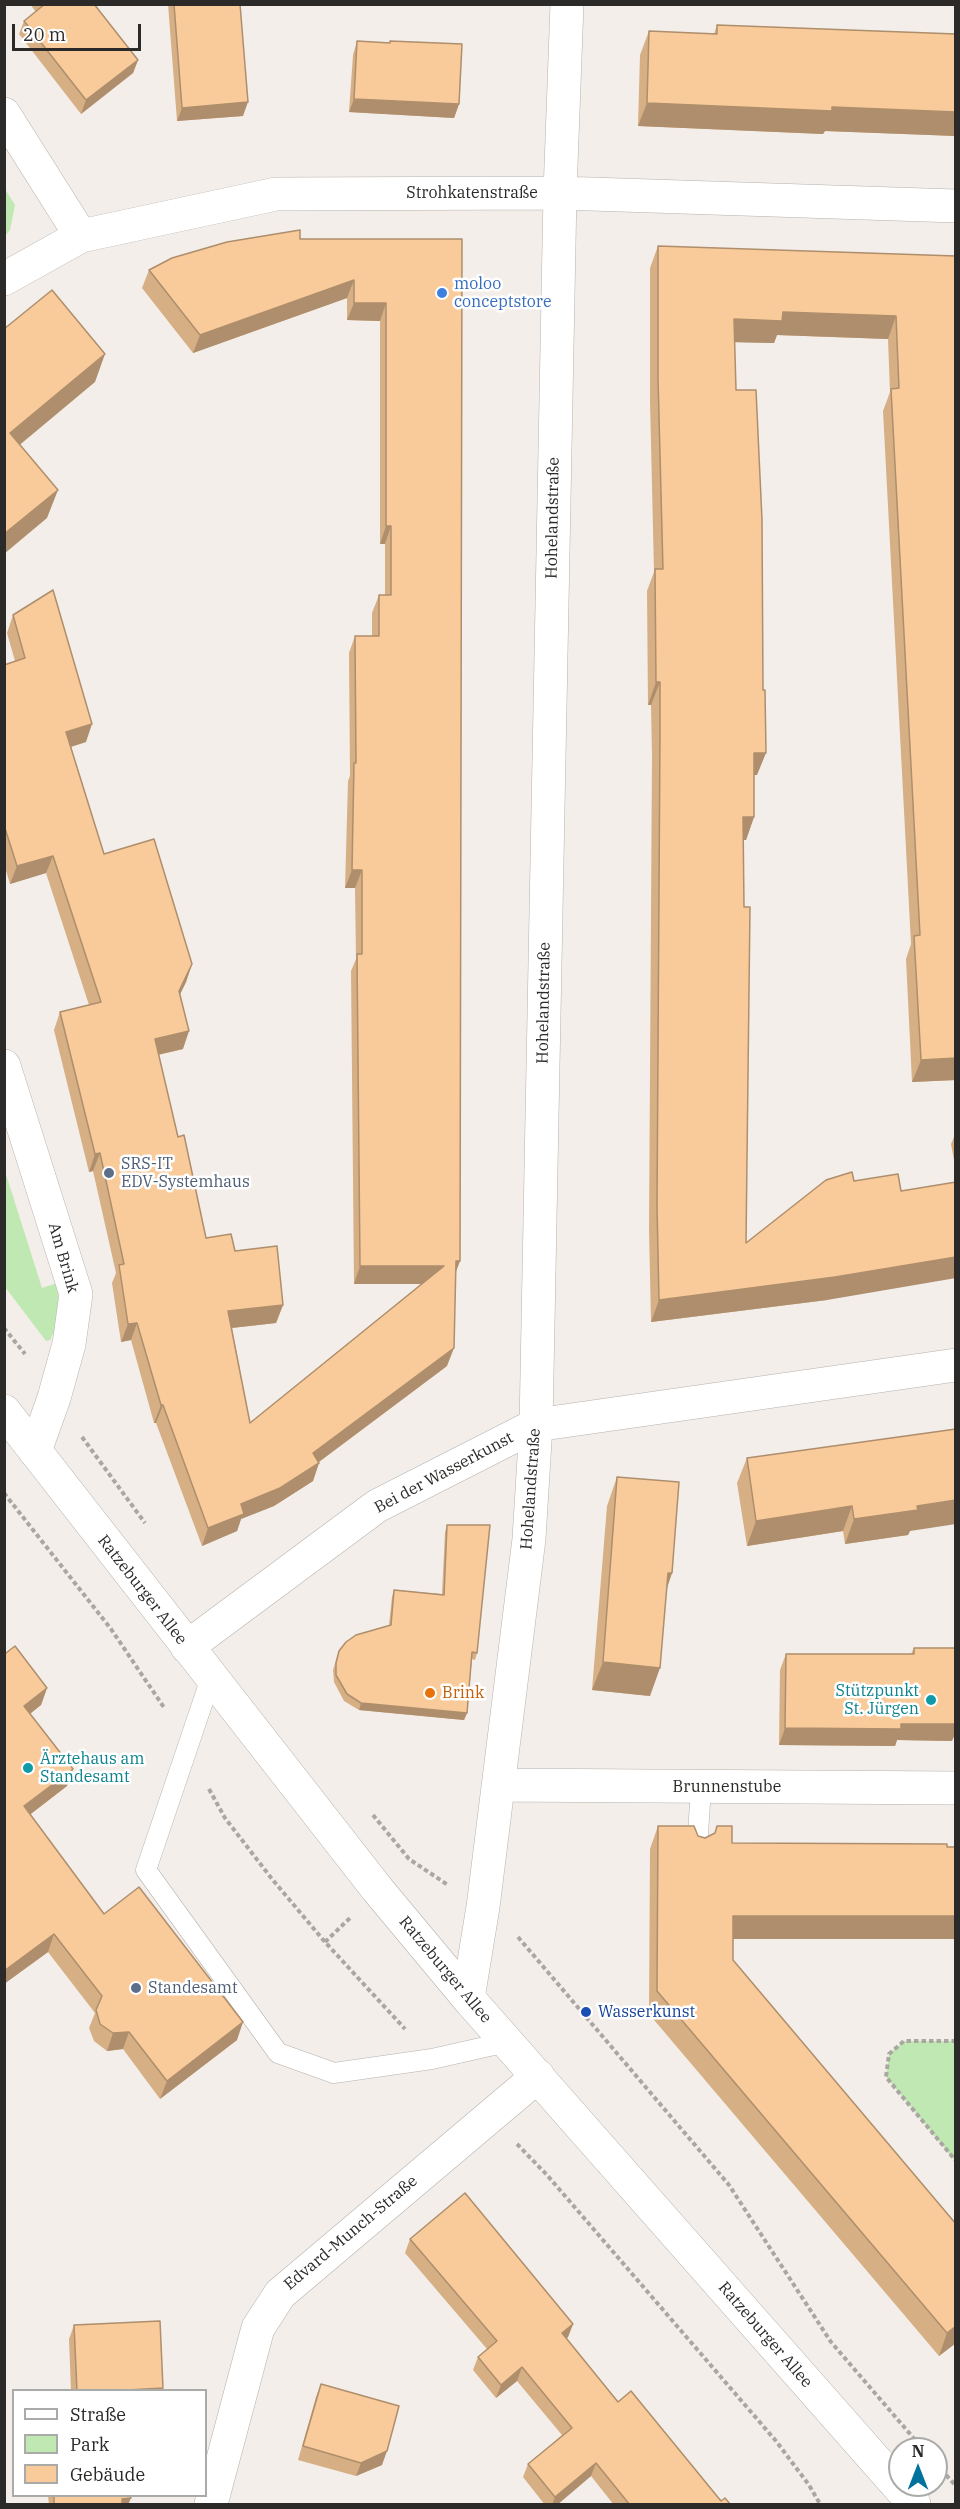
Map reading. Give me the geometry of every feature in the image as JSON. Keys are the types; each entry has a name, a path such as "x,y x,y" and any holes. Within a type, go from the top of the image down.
{"street":[{"name":"Hohelandstraße","path":"468,1998 483,1907 529,1539 536,1425 560,193 567,4"},
{"path":"4,114 81,236"},
{"name":"Strohkatenstraße","path":"4,279 81,236 276,194 560,193 956,206"},
{"name":"Am Brink","path":"4,1066 76,1294 69,1344 54,1398 35,1451"},
{"name":"Bei der Wasserkunst","path":"187,1647 377,1506 536,1425 956,1365"},
{"name":"Ratzeburger Allee","path":"4,1411 378,1890 468,1998 914,2505"},
{"name":"Brunnenstube","path":"499,1785 956,1788"},
{"name":"Edvard-Munch-Straße","path":"211,2505 258,2328 280,2294 538,2076"}],"lane":[{"path":"211,1678 146,1870 279,2054 334,2073 432,2058 507,2042"},
{"path":"697,1849 701,1788"}],"path":[{"path":"4,1493 111,1629 162,1704 225,1818 325,1942 432,2058"},
{"path":"956,2041 904,2041 889,2054 886,2077 956,2161"},
{"path":"490,2116 547,2175 776,2441 809,2485 820,2505"}],"green space":[{"path":"5,189 15,205 10,230 5,236"},
{"path":"4,1168 42,1288 57,1283 60,1320 50,1340 46,1341 5,1287"},
{"path":"904,2041 955,2041 955,2161 886,2077 889,2054"}],"building":[{"path":"45,4 94,4 138,60 86,100 24,21"},
{"path":"174,4 240,4 248,102 182,108"},
{"path":"717,25 956,34 956,112 832,107 832,111 647,103 649,31 717,34"},
{"path":"357,41 462,44 459,104 354,99"},
{"path":"300,230 300,239 462,239 460,1261 456,1261 454,1348 313,1453 319,1463 280,1488 241,1504 244,1514 208,1528 163,1405 161,1405 137,1323 128,1324 119,1265 124,1264 100,1153 95,1154 60,1012 101,1002 53,856 17,866 4,825 4,665 25,658 13,615 53,590 92,724 66,732 104,854 154,839 192,964 179,991 189,1031 155,1039 178,1137 184,1135 206,1238 231,1234 235,1251 277,1246 283,1305 228,1311 250,1423 444,1266 360,1266 357,954 362,954 362,870 352,870 354,763 356,763 355,636 379,636 379,595 391,595 391,526 386,526 386,303 354,303 354,280 200,335 149,270 172,258 227,242"},
{"path":"658,246 956,256 956,1058 921,1060 914,936 920,935 891,389 899,388 896,316 783,312 782,321 734,319 736,390 756,390 762,520 763,690 765,690 766,753 754,753 754,817 743,817 744,907 750,907 746,1243 826,1180 852,1172 854,1181 898,1174 901,1191 956,1182 956,1257 835,1277 659,1300 657,1206 660,682 656,682 655,569 663,569 658,378"},
{"path":"52,290 105,354 10,433 58,490 4,534 4,329"},
{"path":"956,1429 956,1500 917,1506 918,1510 854,1519 852,1506 756,1521 747,1458"},
{"path":"617,1477 679,1482 672,1573 668,1573 660,1668 603,1662"},
{"path":"447,1525 490,1525 477,1653 472,1652 467,1713 361,1703 347,1694 336,1675 339,1651 356,1635 391,1625 394,1590 444,1595"},
{"path":"15,1646 47,1688 24,1706 73,1769 24,1806 104,1914 139,1887 243,2022 167,2081 129,2032 113,2033 100,2024 96,2010 102,1996 54,1934 4,1971 4,1651 6,1653"},
{"path":"914,1648 956,1648 956,1724 901,1724 901,1729 785,1728 786,1654 914,1654"},
{"path":"658,1826 694,1826 698,1836 705,1838 715,1833 717,1826 732,1826 732,1843 947,1844 947,1847 956,1847 956,1916 733,1916 733,1960 956,2224 956,2326 947,2333 657,1991"},
{"path":"465,2193 573,2324 562,2333 618,2402 631,2391 721,2501 725,2498 731,2505 630,2505 596,2463 555,2497 528,2464 572,2428 522,2367 501,2385 478,2357 497,2341 410,2239"},
{"path":"160,2321 163,2388 77,2389 74,2325"},
{"path":"321,2384 399,2406 387,2451 361,2463 303,2446"},
{"path":"54,2497 131,2498 122,2499 122,2505 54,2505"}],"place":[{"name":"moloo conceptstore","path":"442,293"},
{"name":"SRS-IT EDV-Systemhaus","path":"109,1173"},
{"name":"Brink","path":"430,1693"},
{"name":"Stützpunkt St. Jürgen","path":"931,1700"},
{"name":"Ärztehaus am Standesamt","path":"28,1768"},
{"name":"Standesamt","path":"136,1988"},
{"name":"Wasserkunst","path":"586,2012"}]}
